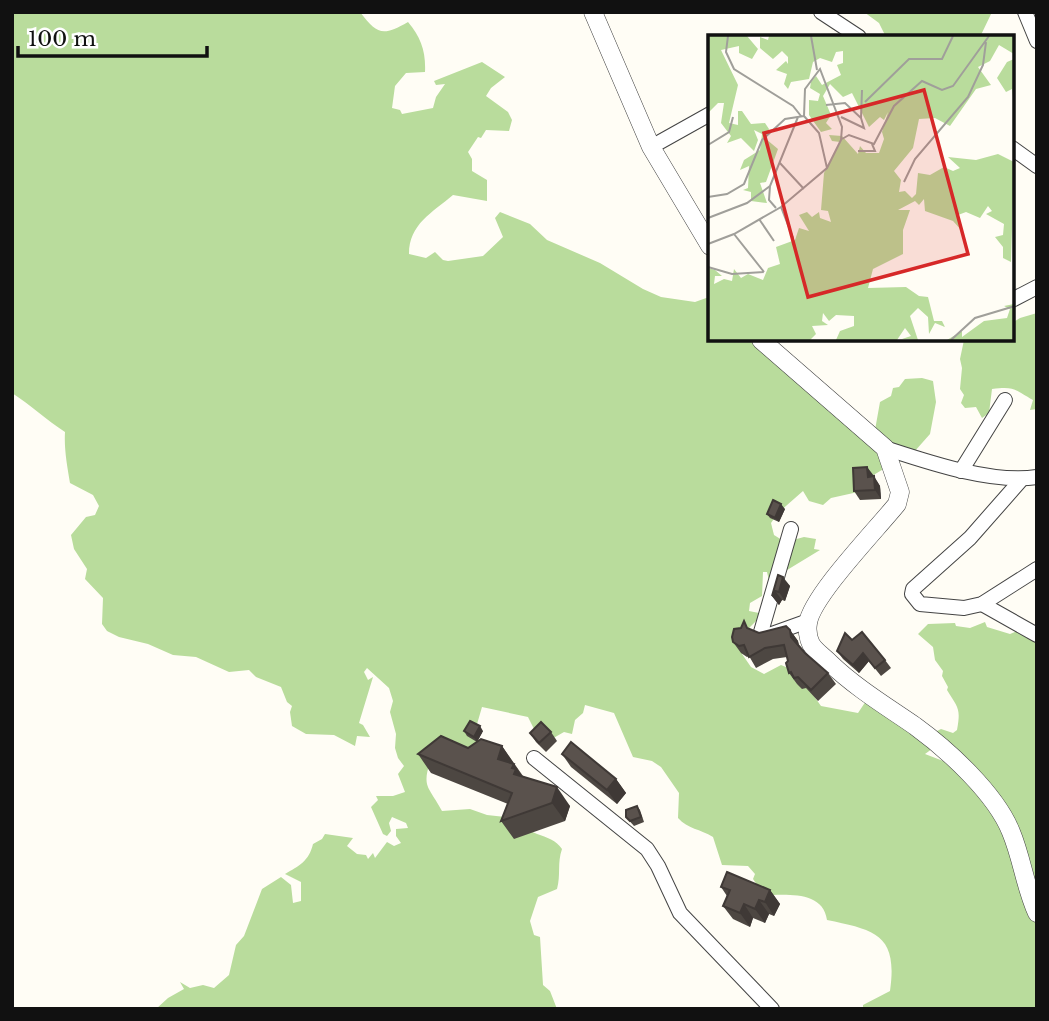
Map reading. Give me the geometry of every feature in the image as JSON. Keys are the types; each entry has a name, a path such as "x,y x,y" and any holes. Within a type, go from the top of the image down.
{"street":[{"path":"593,12 652,147 708,244"},
{"path":"821,12 856,35"},
{"path":"1025,12 1037,41"},
{"path":"652,147 708,115"},
{"path":"1014,149 1037,166"},
{"path":"1014,299 1037,287"},
{"path":"762,341 885,448 961,471 1021,480 1037,477"},
{"path":"961,471 1005,400"},
{"path":"885,448 900,492 897,504 826,590 808,621 812,645 849,681 918,728 983,789 1012,832 1037,914"},
{"path":"1021,480 970,538 913,590 912,596 920,604 964,608 982,604 1037,569"},
{"path":"791,529 761,632 769,635 808,621"},
{"path":"982,604 1037,635"},
{"path":"534,758 647,849 680,913 772,1009"}],"green space":[{"path":"12,12 360,12 371,25 381,31 392,30 408,22 422,45 425,72 406,73 395,86 392,108 400,110 402,114 433,108 436,97 445,84 436,85 434,81 482,62 505,77 491,88 486,96 508,112 512,120 509,131 486,130 468,152 472,159 472,171 487,180 487,201 453,195 417,227 409,254 426,258 435,252 448,261 483,256 503,237 495,218 500,212 530,224 547,240 600,263 661,297 695,302 708,297 708,341 760,341 829,406 828,411 839,418 875,430 880,402 891,396 893,388 899,387 905,379 922,378 933,381 936,402 930,434 907,460 895,462 867,479 858,492 831,498 823,505 809,501 803,491 778,513 771,523 774,535 782,540 804,537 816,539 814,549 820,550 769,581 767,572 763,572 762,596 750,603 749,611 761,616 746,631 742,654 751,667 764,674 781,665 796,671 821,706 858,713 866,701 936,746 925,754 978,770 950,755 933,733 941,729 953,733 957,730 959,717 942,676 943,671 935,660 933,647 918,634 928,624 955,623 956,626 970,628 985,622 987,627 1010,634 1037,626 1037,1009 863,1009 863,1005 890,991 890,958 887,947 880,938 859,927 827,920 819,903 811,899 793,895 764,895 753,879 755,874 748,866 722,865 713,837 678,818 679,793 661,767 652,761 633,757 614,713 585,705 583,713 575,720 572,734 564,732 550,740 538,737 528,717 482,707 475,731 480,746 431,759 427,776 428,786 442,811 470,809 487,815 514,818 524,828 551,840 562,849 557,889 538,897 530,921 534,935 540,937 543,985 550,991 557,1009 156,1009 184,989 180,982 190,988 203,985 214,988 229,975 236,945 244,936 262,889 281,877 291,885 293,903 301,901 301,882 285,874 303,862 313,844 325,834 353,838 347,846 357,854 366,855 368,859 373,853 375,858 387,842 394,846 401,843 396,836 396,829 408,828 406,823 392,817 389,823 391,831 387,836 383,834 371,807 378,800 376,796 393,796 405,792 398,774 404,766 395,748 396,734 390,712 393,701 389,688 367,668 364,672 368,680 373,677 359,723 370,737 357,736 355,746 334,735 306,734 292,726 292,706 287,702 281,687 256,677 249,670 229,672 196,657 173,655 107,631 102,624 103,598 85,579 87,569 74,549 71,535 86,517 95,515 99,506 93,495 70,483 65,432 12,393"},
{"path":"864,12 992,12 981,35 885,35 879,23"},
{"path":"1037,313 1037,409 1030,410 1033,400 1017,391 1010,388 992,389 989,413 982,418 976,407 965,408 961,403 964,395 960,389 960,359 964,341 1014,341 1014,322"}],"building":[{"path":"867,467 868,477 874,476 875,490 854,491 853,468"},
{"path":"773,500 781,504 775,518 767,514"},
{"path":"778,575 783,577 779,592 775,591 772,596"},
{"path":"744,621 747,628 759,633 786,626 791,637 805,653 828,673 811,690 798,677 794,678 791,672 789,673 784,645 765,648 749,657 744,645 739,646 733,642 732,637 734,629 741,628"},
{"path":"862,632 885,660 875,668 863,653 853,665 837,651 845,633 852,640"},
{"path":"470,721 480,726 474,737 464,731"},
{"path":"541,722 551,732 539,743 530,733"},
{"path":"441,736 468,748 481,739 502,746 498,759 514,764 514,774 557,787 552,803 501,821 512,793 418,754"},
{"path":"571,742 616,779 607,790 562,754"},
{"path":"637,806 641,817 630,821 626,817 626,810"},
{"path":"727,872 770,890 765,902 759,900 755,909 744,904 740,913 723,906 730,890 721,887"}]}
